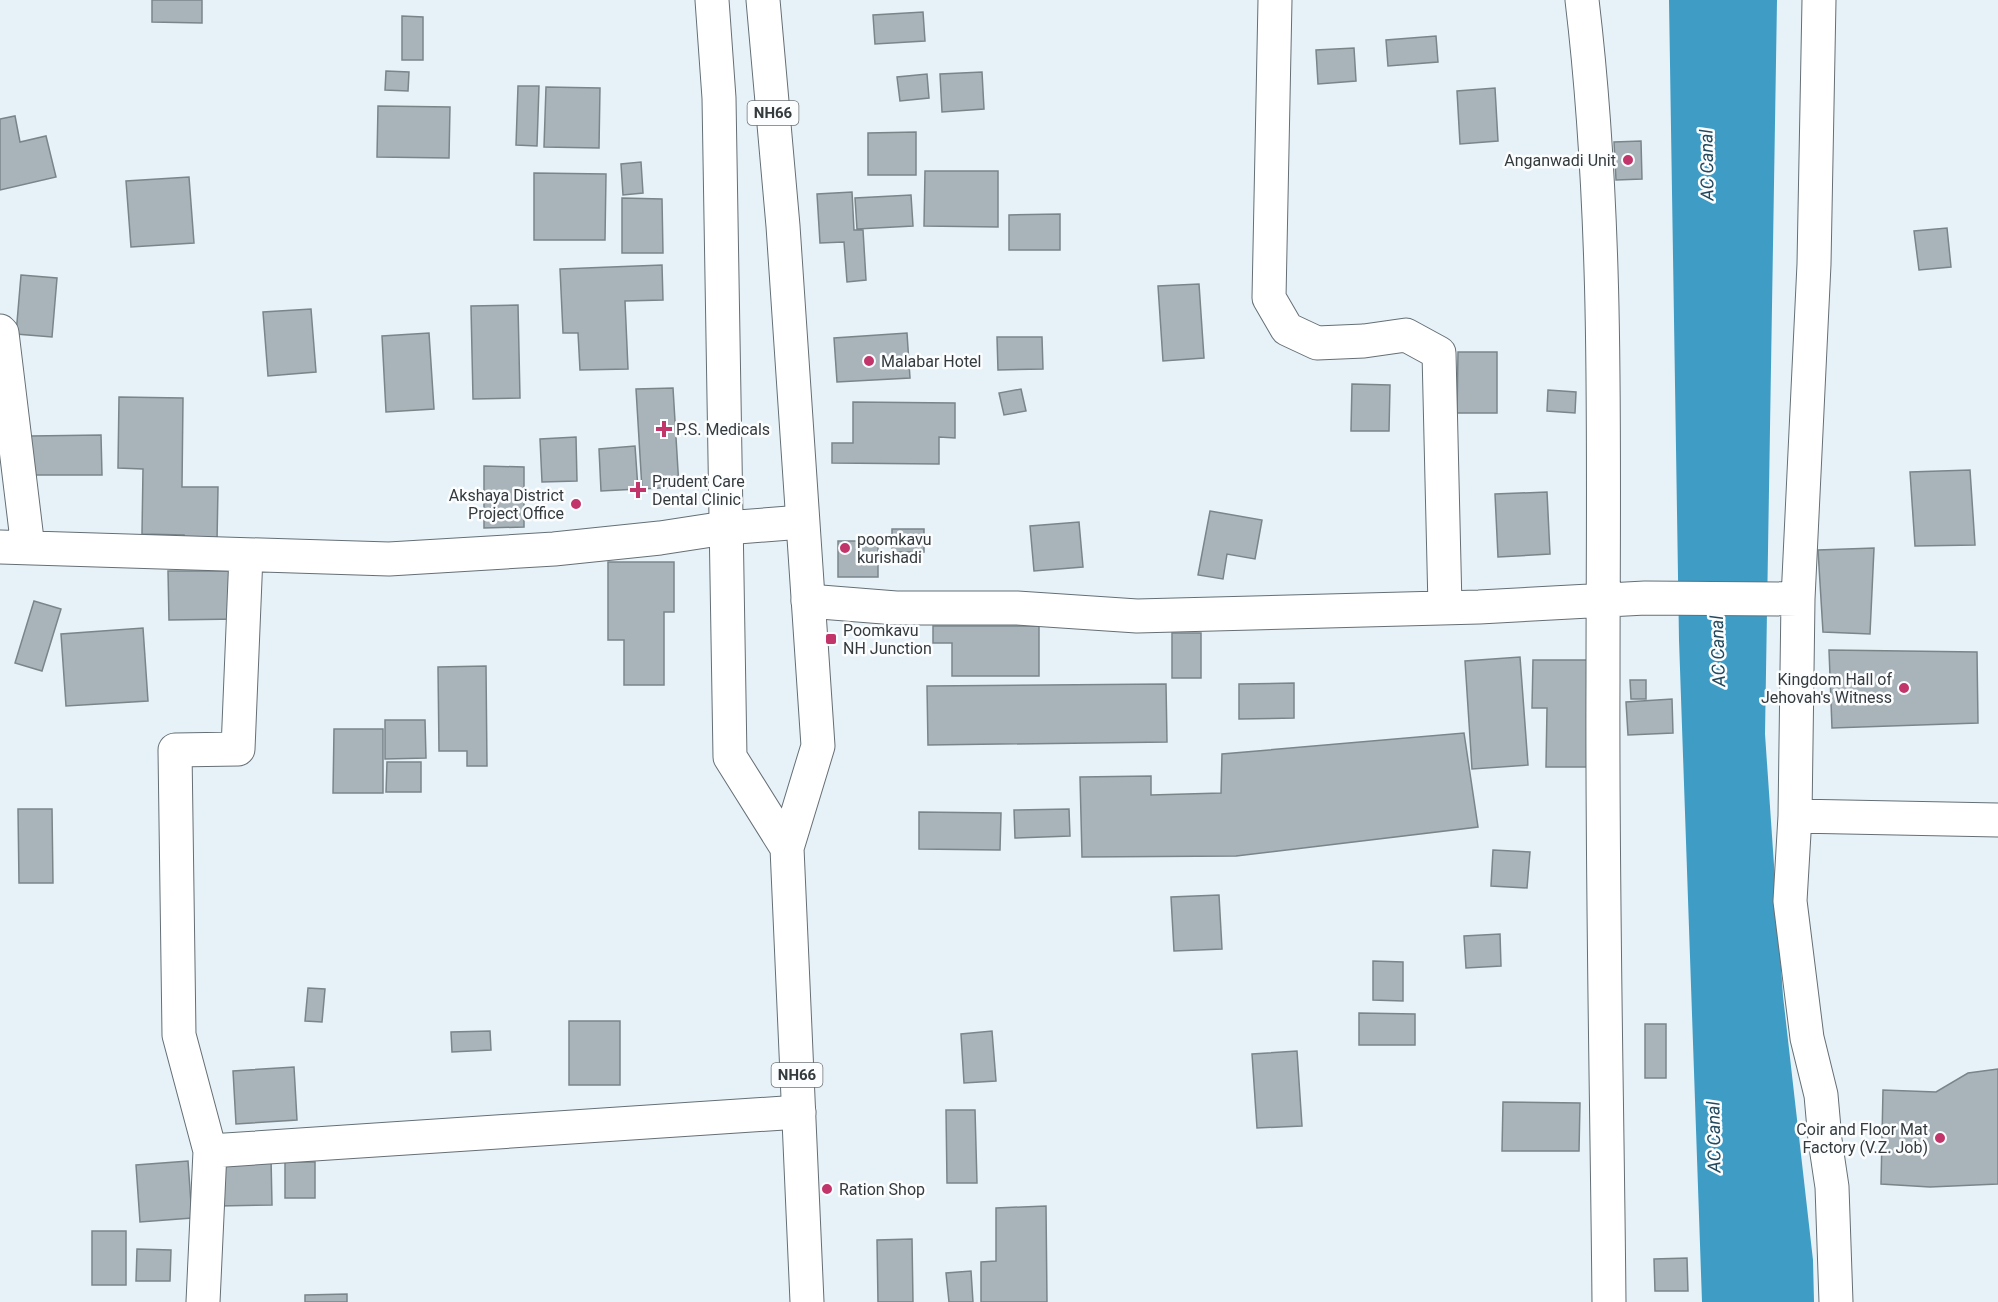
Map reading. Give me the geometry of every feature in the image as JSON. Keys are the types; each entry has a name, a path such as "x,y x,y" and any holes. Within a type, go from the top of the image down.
{"main road":[{"path":"712,0 719,98 730,756 787,848"},
{"name":"NH66","path":"763,0 783,226 802,522"},
{"path":"1275,0 1269,298 1287,329 1317,343 1364,341 1406,335 1439,353 1445,607"},
{"path":"1582,0 1587,40 1603,273 1602,893 1609,1302"},
{"path":"1819,0 1814,264 1788,599 1795,816 1791,901 1807,1038 1821,1095 1832,1187 1836,1302"},
{"path":"0,332 2,333 14,547 401,558 554,549 660,538 725,528 802,522 818,746 787,848"},
{"path":"203,1302 210,1150 179,1035 175,750 238,749 246,555"},
{"path":"808,601 896,608 1017,609 1137,616 1479,607 1603,599 1788,599"},
{"path":"1795,816 1998,820"},
{"name":"NH66","path":"787,848 807,1302"},
{"path":"210,1150 799,1112"}],"water":[{"name":"AC Canal","path":"1669,0 1777,0 1765,734 1783,996 1813,1260 1814,1302 1702,1302 1679,640"}],"building":[{"path":"152,0 202,0 202,23 152,22"},
{"path":"923,12 925,41 875,44 873,15"},
{"path":"402,16 423,17 423,60 402,60"},
{"path":"1436,36 1438,62 1388,66 1386,40"},
{"path":"1354,48 1356,81 1318,84 1316,50"},
{"path":"386,71 409,72 408,91 385,90"},
{"path":"982,72 984,109 942,112 940,74"},
{"path":"927,74 929,98 900,101 897,77"},
{"path":"518,86 539,86 537,146 516,145"},
{"path":"546,87 600,88 599,148 544,147"},
{"path":"1495,88 1498,141 1460,144 1457,91"},
{"path":"378,106 450,107 449,158 377,157"},
{"path":"15,116 20,142 46,136 56,177 0,190 0,119"},
{"path":"916,132 916,175 868,175 868,133"},
{"name":"Anganwadi Unit","path":"1641,141 1642,179 1616,180 1614,142"},
{"path":"641,162 643,193 623,195 621,164"},
{"path":"925,171 998,171 998,227 924,226"},
{"path":"534,173 606,174 605,240 534,240"},
{"path":"189,177 194,243 131,247 126,181"},
{"path":"852,192 854,230 863,230 866,280 847,282 844,242 820,243 817,194"},
{"path":"911,195 913,226 857,229 855,198"},
{"path":"622,198 662,199 663,253 622,253"},
{"path":"1060,214 1060,250 1009,250 1009,215"},
{"path":"1947,228 1951,267 1919,270 1914,231"},
{"path":"662,265 663,300 625,301 628,369 580,370 578,333 563,333 560,269"},
{"path":"21,275 57,278 52,337 16,334"},
{"path":"1199,284 1204,358 1163,361 1158,286"},
{"path":"518,305 520,398 473,399 471,306"},
{"path":"311,309 316,372 268,376 263,312"},
{"path":"429,333 434,409 386,412 382,336"},
{"path":"907,333 910,378 837,382 834,338"},
{"path":"997,337 1042,337 1043,369 998,370"},
{"path":"1458,352 1497,352 1497,413 1457,413"},
{"path":"1352,384 1390,385 1389,431 1351,431"},
{"path":"673,388 679,487 642,489 636,389"},
{"path":"1021,389 1026,411 1004,415 999,393"},
{"path":"1548,390 1576,392 1575,413 1547,411"},
{"path":"119,397 183,398 182,487 218,487 217,542 184,542 184,535 142,534 143,469 118,468"},
{"path":"853,402 955,403 955,438 939,437 939,464 832,463 832,443 853,443"},
{"path":"101,435 102,475 31,475 31,436"},
{"path":"576,437 577,481 542,482 540,439"},
{"path":"635,446 638,489 601,491 599,449"},
{"path":"484,466 524,467 524,527 484,528"},
{"path":"1970,470 1975,545 1915,546 1910,472"},
{"path":"1547,492 1550,554 1498,557 1495,494"},
{"path":"1210,511 1262,520 1255,559 1227,554 1223,579 1198,575"},
{"path":"1079,522 1083,567 1034,571 1030,526"},
{"path":"892,529 924,529 924,552 892,552"},
{"path":"838,541 878,541 878,577 838,577"},
{"path":"1874,548 1870,634 1823,632 1818,550"},
{"path":"608,562 674,562 674,612 664,612 664,685 624,685 624,640 608,640"},
{"path":"168,571 237,571 238,619 169,620"},
{"path":"34,601 61,609 42,671 15,663"},
{"path":"933,626 1039,626 1039,676 952,676 952,643 933,643"},
{"path":"143,628 148,701 66,706 61,634"},
{"path":"1172,633 1201,633 1201,678 1172,678"},
{"name":"Kingdom Hall of Jehovah's Witness","path":"1829,650 1977,652 1978,723 1832,728"},
{"path":"1520,657 1528,765 1472,769 1465,661"},
{"path":"1533,660 1589,660 1588,767 1546,767 1547,708 1532,708"},
{"path":"486,666 487,766 467,766 467,751 439,751 438,667"},
{"path":"1630,680 1646,680 1646,699 1631,699"},
{"path":"1294,683 1294,718 1239,719 1239,684"},
{"path":"1166,684 1167,742 928,745 927,686"},
{"path":"1672,699 1673,733 1628,735 1626,702"},
{"path":"385,720 425,720 426,758 385,759"},
{"path":"334,729 383,729 383,793 333,793"},
{"path":"1464,733 1478,827 1236,856 1082,857 1080,777 1151,776 1151,795 1221,793 1222,754"},
{"path":"387,762 421,762 421,792 386,792"},
{"path":"18,809 52,809 53,883 19,883"},
{"path":"1069,809 1070,836 1015,838 1014,810"},
{"path":"919,812 1001,813 1000,850 919,849"},
{"path":"1493,850 1530,852 1527,888 1491,886"},
{"path":"1219,895 1222,949 1174,951 1171,897"},
{"path":"1500,934 1501,966 1466,968 1464,936"},
{"path":"1373,961 1403,962 1403,1001 1373,1000"},
{"path":"308,988 325,989 322,1022 305,1021"},
{"path":"1359,1013 1415,1014 1415,1045 1359,1045"},
{"path":"569,1021 620,1021 620,1085 569,1085"},
{"path":"1645,1024 1666,1024 1666,1078 1645,1078"},
{"path":"490,1031 491,1050 452,1052 451,1032"},
{"path":"992,1031 996,1081 964,1083 961,1034"},
{"path":"1297,1051 1302,1126 1257,1128 1252,1054"},
{"path":"294,1067 297,1120 236,1124 233,1071"},
{"name":"Coir and Floor Mat Factory (V.Z. Job)","path":"1998,1069 1998,1184 1930,1187 1881,1184 1883,1090 1936,1092 1968,1073"},
{"path":"1503,1102 1580,1103 1579,1151 1502,1151"},
{"path":"946,1110 975,1110 977,1183 947,1183"},
{"path":"271,1157 272,1205 219,1206 218,1158"},
{"path":"188,1161 192,1218 140,1222 136,1165"},
{"path":"285,1162 315,1162 315,1198 285,1198"},
{"path":"1046,1206 1047,1302 981,1302 981,1262 996,1261 996,1208"},
{"path":"92,1231 126,1231 126,1285 92,1285"},
{"path":"912,1239 913,1302 878,1302 877,1240"},
{"path":"137,1249 171,1250 170,1281 136,1281"},
{"path":"1687,1258 1688,1291 1655,1291 1654,1259"},
{"path":"971,1271 973,1302 949,1302 946,1273"},
{"path":"347,1294 347,1302 305,1302 305,1295"}],"place":[{"name":"Anganwadi Unit","path":"1628,160"},
{"name":"Malabar Hotel","path":"869,361"},
{"name":"P.S. Medicals","path":"664,429"},
{"name":"Prudent Care Dental Clinic","path":"638,490"},
{"name":"Akshaya District Project Office","path":"576,504"},
{"name":"poomkavu kurishadi","path":"845,548"},
{"name":"Poomkavu NH Junction","path":"831,639"},
{"name":"Kingdom Hall of Jehovah's Witness","path":"1904,688"},
{"name":"Coir and Floor Mat Factory (V.Z. Job)","path":"1940,1138"},
{"name":"Ration Shop","path":"827,1189"}]}
